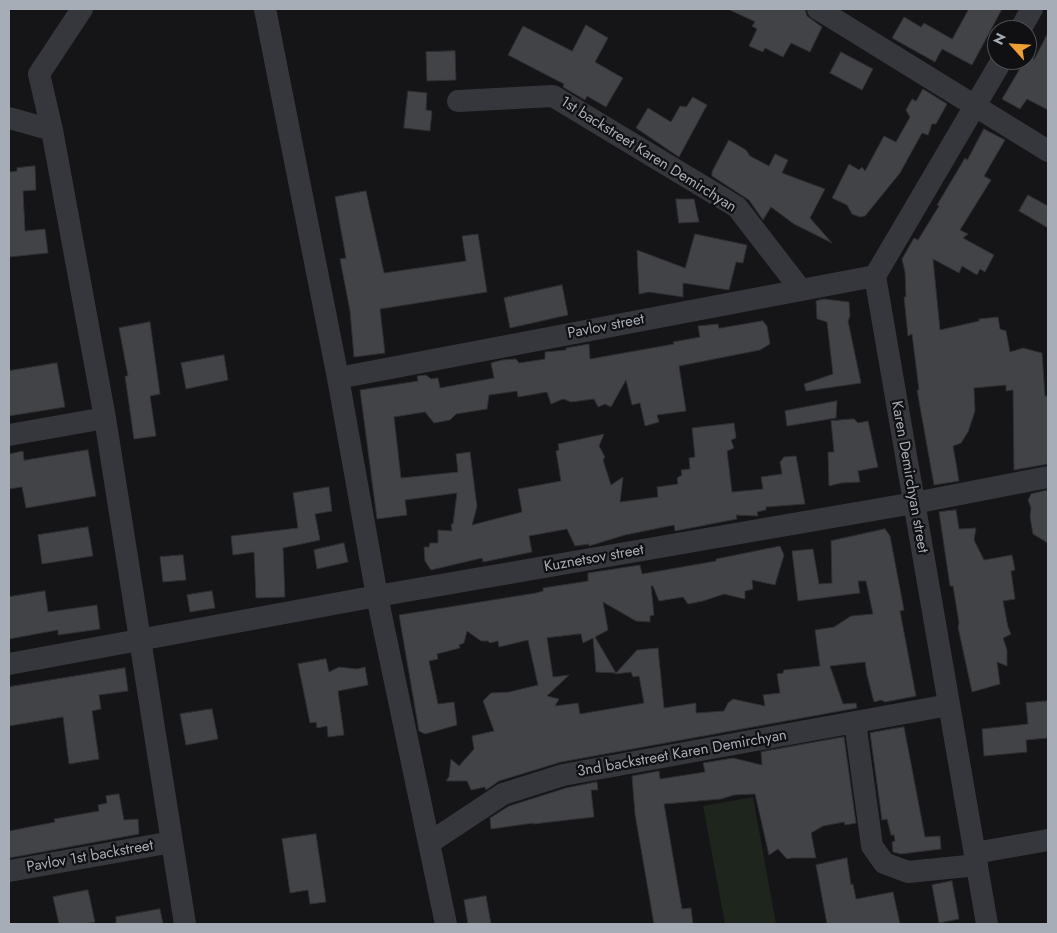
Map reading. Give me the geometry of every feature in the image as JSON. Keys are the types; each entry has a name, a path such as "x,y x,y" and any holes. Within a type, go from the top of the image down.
{"street":[{"path":"82,9 39,74 52,130 105,418 186,924"},
{"path":"265,9 338,378 377,596 446,924"},
{"path":"818,9 1048,151"},
{"path":"1026,20 1032,9"},
{"path":"874,276 996,70"},
{"name":"1st backstreet Karen Demirchyan","path":"458,101 553,96 737,207 801,290"},
{"path":"9,118 52,130"},
{"name":"Pavlov street","path":"338,378 874,276"},
{"name":"Karen Demirchyan street","path":"874,276 987,924"},
{"path":"9,435 105,418"},
{"name":"Kuznetsov street","path":"9,664 377,596 914,503 1048,477"},
{"name":"3nd backstreet Karen Demirchyan","path":"429,843 503,794 563,776 949,705"},
{"path":"855,722 872,846 884,863 908,872 976,859 1048,840"},
{"name":"Pavlov 1st backstreet","path":"9,871 172,842"}],"shaded area":[{"path":"753,797 776,924 725,924 703,806"}],"building":[{"path":"728,9 805,9 807,16 822,27 810,52 791,43 783,57 765,48 763,52 749,46 757,29 752,26 755,22"},
{"path":"969,9 1002,9 996,20 987,20 987,37 972,65 942,49 935,62 892,38 904,17 921,27 924,23 952,39"},
{"path":"586,25 608,38 595,62 623,78 606,107 587,96 585,100 563,87 564,84 508,55 523,26 572,51"},
{"path":"1048,33 1048,110 1027,99 1020,109 1002,99 1019,70 1037,70 1037,53"},
{"path":"455,51 456,80 427,81 426,52"},
{"path":"841,52 873,69 862,90 830,73"},
{"path":"923,89 947,104 936,124 932,124 928,135 922,133 900,173 865,216 860,217 852,214 847,205 832,198 849,164 859,170 862,167 865,171 884,136 896,142 910,117 906,110 912,99 916,101"},
{"path":"408,91 427,93 426,110 432,111 430,131 404,128"},
{"path":"693,97 707,105 679,157 636,128 648,108 671,122 680,106 686,107"},
{"path":"984,129 1005,140 984,176 991,180 960,230 968,234 963,238 994,255 985,272 980,269 977,275 962,266 959,273 933,259 940,330 979,321 979,319 998,317 1000,329 1006,331 1010,352 1023,348 1042,353 1045,396 1048,396 1048,464 1014,470 1013,390 1006,391 1006,385 974,388 975,411 968,432 961,443 953,446 959,481 934,485 917,390 919,390 912,334 908,336 904,297 906,297 905,272 902,259 914,238 918,240 939,206 937,205 965,158 967,160"},
{"path":"729,140 746,150 750,156 769,166 775,154 788,160 782,173 825,189 810,218 832,243 794,224 771,207 763,220 749,200 712,176 712,172"},
{"path":"35,166 36,190 23,191 25,231 45,229 48,253 9,257 9,172 17,171 17,168"},
{"path":"366,191 384,273 466,261 462,236 478,234 487,292 380,309 385,353 354,357 350,311 340,259 346,258 335,197"},
{"path":"1028,195 1048,206 1048,228 1019,211"},
{"path":"676,199 694,199 699,222 679,223"},
{"path":"695,234 747,245 743,263 736,262 729,290 683,283 683,297 649,292 639,294 637,250 685,268"},
{"path":"562,285 568,315 510,328 504,298"},
{"path":"824,299 849,302 850,316 848,321 861,383 806,391 804,384 833,374 827,322 817,319 816,301"},
{"path":"763,321 767,326 770,344 760,350 679,366 686,411 657,415 659,422 645,426 640,403 632,405 626,380 611,407 605,404 598,407 594,399 571,402 563,399 551,404 547,392 518,397 517,391 489,395 487,409 456,414 450,420 434,423 425,412 394,417 401,478 458,472 456,454 470,452 477,507 472,525 522,512 518,489 561,481 556,451 559,450 558,444 604,434 599,446 605,457 603,460 611,485 623,477 620,502 658,497 657,487 678,484 677,478 682,475 681,470 690,469 689,458 695,457 692,428 734,423 736,438 731,440 734,448 727,451 732,492 763,489 761,477 782,474 780,462 784,457 796,456 805,504 766,507 766,510 757,512 758,516 736,515 737,519 675,531 674,525 625,535 589,546 589,544 575,546 567,529 529,536 532,552 483,562 482,558 431,570 425,561 424,547 429,547 430,543 438,543 438,530 452,531 451,524 453,524 457,493 405,500 407,515 377,519 360,390 418,381 417,376 426,375 431,379 438,378 440,388 494,378 491,363 502,360 516,359 519,363 545,359 545,352 566,350 566,348 589,344 590,359 674,344 673,342 700,337 698,326 718,324 719,328"},
{"path":"150,322 160,394 150,396 156,436 134,439 125,376 128,376 119,328"},
{"path":"224,355 228,380 186,389 181,363"},
{"path":"57,363 65,407 9,416 9,371"},
{"path":"837,401 836,418 787,426 785,411"},
{"path":"854,419 858,423 868,421 878,467 858,471 860,482 829,486 828,452 834,452 831,421"},
{"path":"88,450 96,496 26,508 22,487 9,489 9,454 23,451 24,460"},
{"path":"329,487 332,511 315,514 320,540 283,548 285,597 256,598 254,552 233,555 231,536 298,528 293,493"},
{"path":"1048,490 1048,543 1033,534 1030,517 1031,508 1028,500 1031,494"},
{"path":"956,510 959,529 976,528 974,540 984,560 1012,555 1015,570 1011,571 1015,599 1003,601 1011,634 1003,638 1007,650 1007,666 997,662 1000,684 972,692 958,627 953,586 950,586 939,512"},
{"path":"88,527 93,556 42,564 38,535"},
{"path":"885,529 890,536 904,610 900,611 916,696 885,702 881,700 874,702 865,662 830,666 843,704 856,703 857,708 561,762 499,781 486,790 485,787 471,790 467,781 446,781 449,777 451,759 459,766 474,749 472,736 494,731 483,701 491,693 509,692 538,685 528,640 499,647 498,641 490,643 488,641 481,641 467,631 464,643 459,645 460,648 437,654 438,659 429,661 438,704 454,702 457,725 425,734 419,731 399,615 536,593 543,591 543,588 588,581 588,573 640,565 642,574 716,561 716,559 780,546 784,555 775,585 752,580 753,589 745,591 745,599 724,594 688,604 683,597 659,601 653,586 651,586 654,615 650,616 650,622 636,621 603,602 608,630 595,637 616,673 637,650 658,648 664,708 696,703 696,713 724,711 728,703 733,699 765,706 763,695 780,693 777,674 783,673 784,670 820,666 815,630 834,627 851,616 873,614 866,581 858,581 860,593 798,601 792,551 813,549 819,584 832,583 831,541","holes":["581,634 583,643 593,638 596,672 615,674 631,672 633,677 639,676 644,703 580,714 578,703 555,706 559,699 547,696 569,675 553,677 547,638"]},
{"path":"344,543 348,562 317,569 314,550"},
{"path":"183,555 186,580 163,582 160,557"},
{"path":"45,591 48,612 97,605 100,629 58,635 58,630 9,639 9,597"},
{"path":"212,591 215,608 190,612 187,595"},
{"path":"326,659 329,672 339,667 357,669 365,667 368,685 338,691 344,735 328,737 327,726 317,728 316,722 310,723 298,664"},
{"path":"125,668 128,691 99,695 101,709 92,711 99,759 69,764 63,717 9,726 9,687"},
{"path":"1048,701 1048,738 1026,740 1027,752 984,756 982,729 1028,724 1026,703"},
{"path":"212,709 218,739 186,745 180,714"},
{"path":"904,727 925,837 940,836 941,849 901,854 893,852 892,842 895,841 894,835 891,835 887,819 882,820 870,733"},
{"path":"844,737 856,823 845,825 844,822 823,826 811,833 816,858 787,859 778,849 769,855 755,794 664,804 682,909 691,908 693,924 654,924 635,814 632,776 659,771 660,779 705,772 703,763 733,758 762,765 761,752"},
{"path":"597,782 598,790 591,790 594,817 491,829 490,818 509,806 566,788"},
{"path":"119,794 124,820 138,819 139,834 9,858 9,831 55,822 54,819 99,811 98,805 107,803 106,796"},
{"path":"316,834 326,902 310,904 308,890 290,893 282,839"},
{"path":"847,858 851,885 853,884 856,899 893,892 900,924 827,924 816,865"},
{"path":"952,881 959,919 939,923 932,885"},
{"path":"88,890 95,922 59,924 53,897"},
{"path":"486,896 491,924 468,924 464,900"},
{"path":"160,909 163,924 116,924 116,917"}]}
